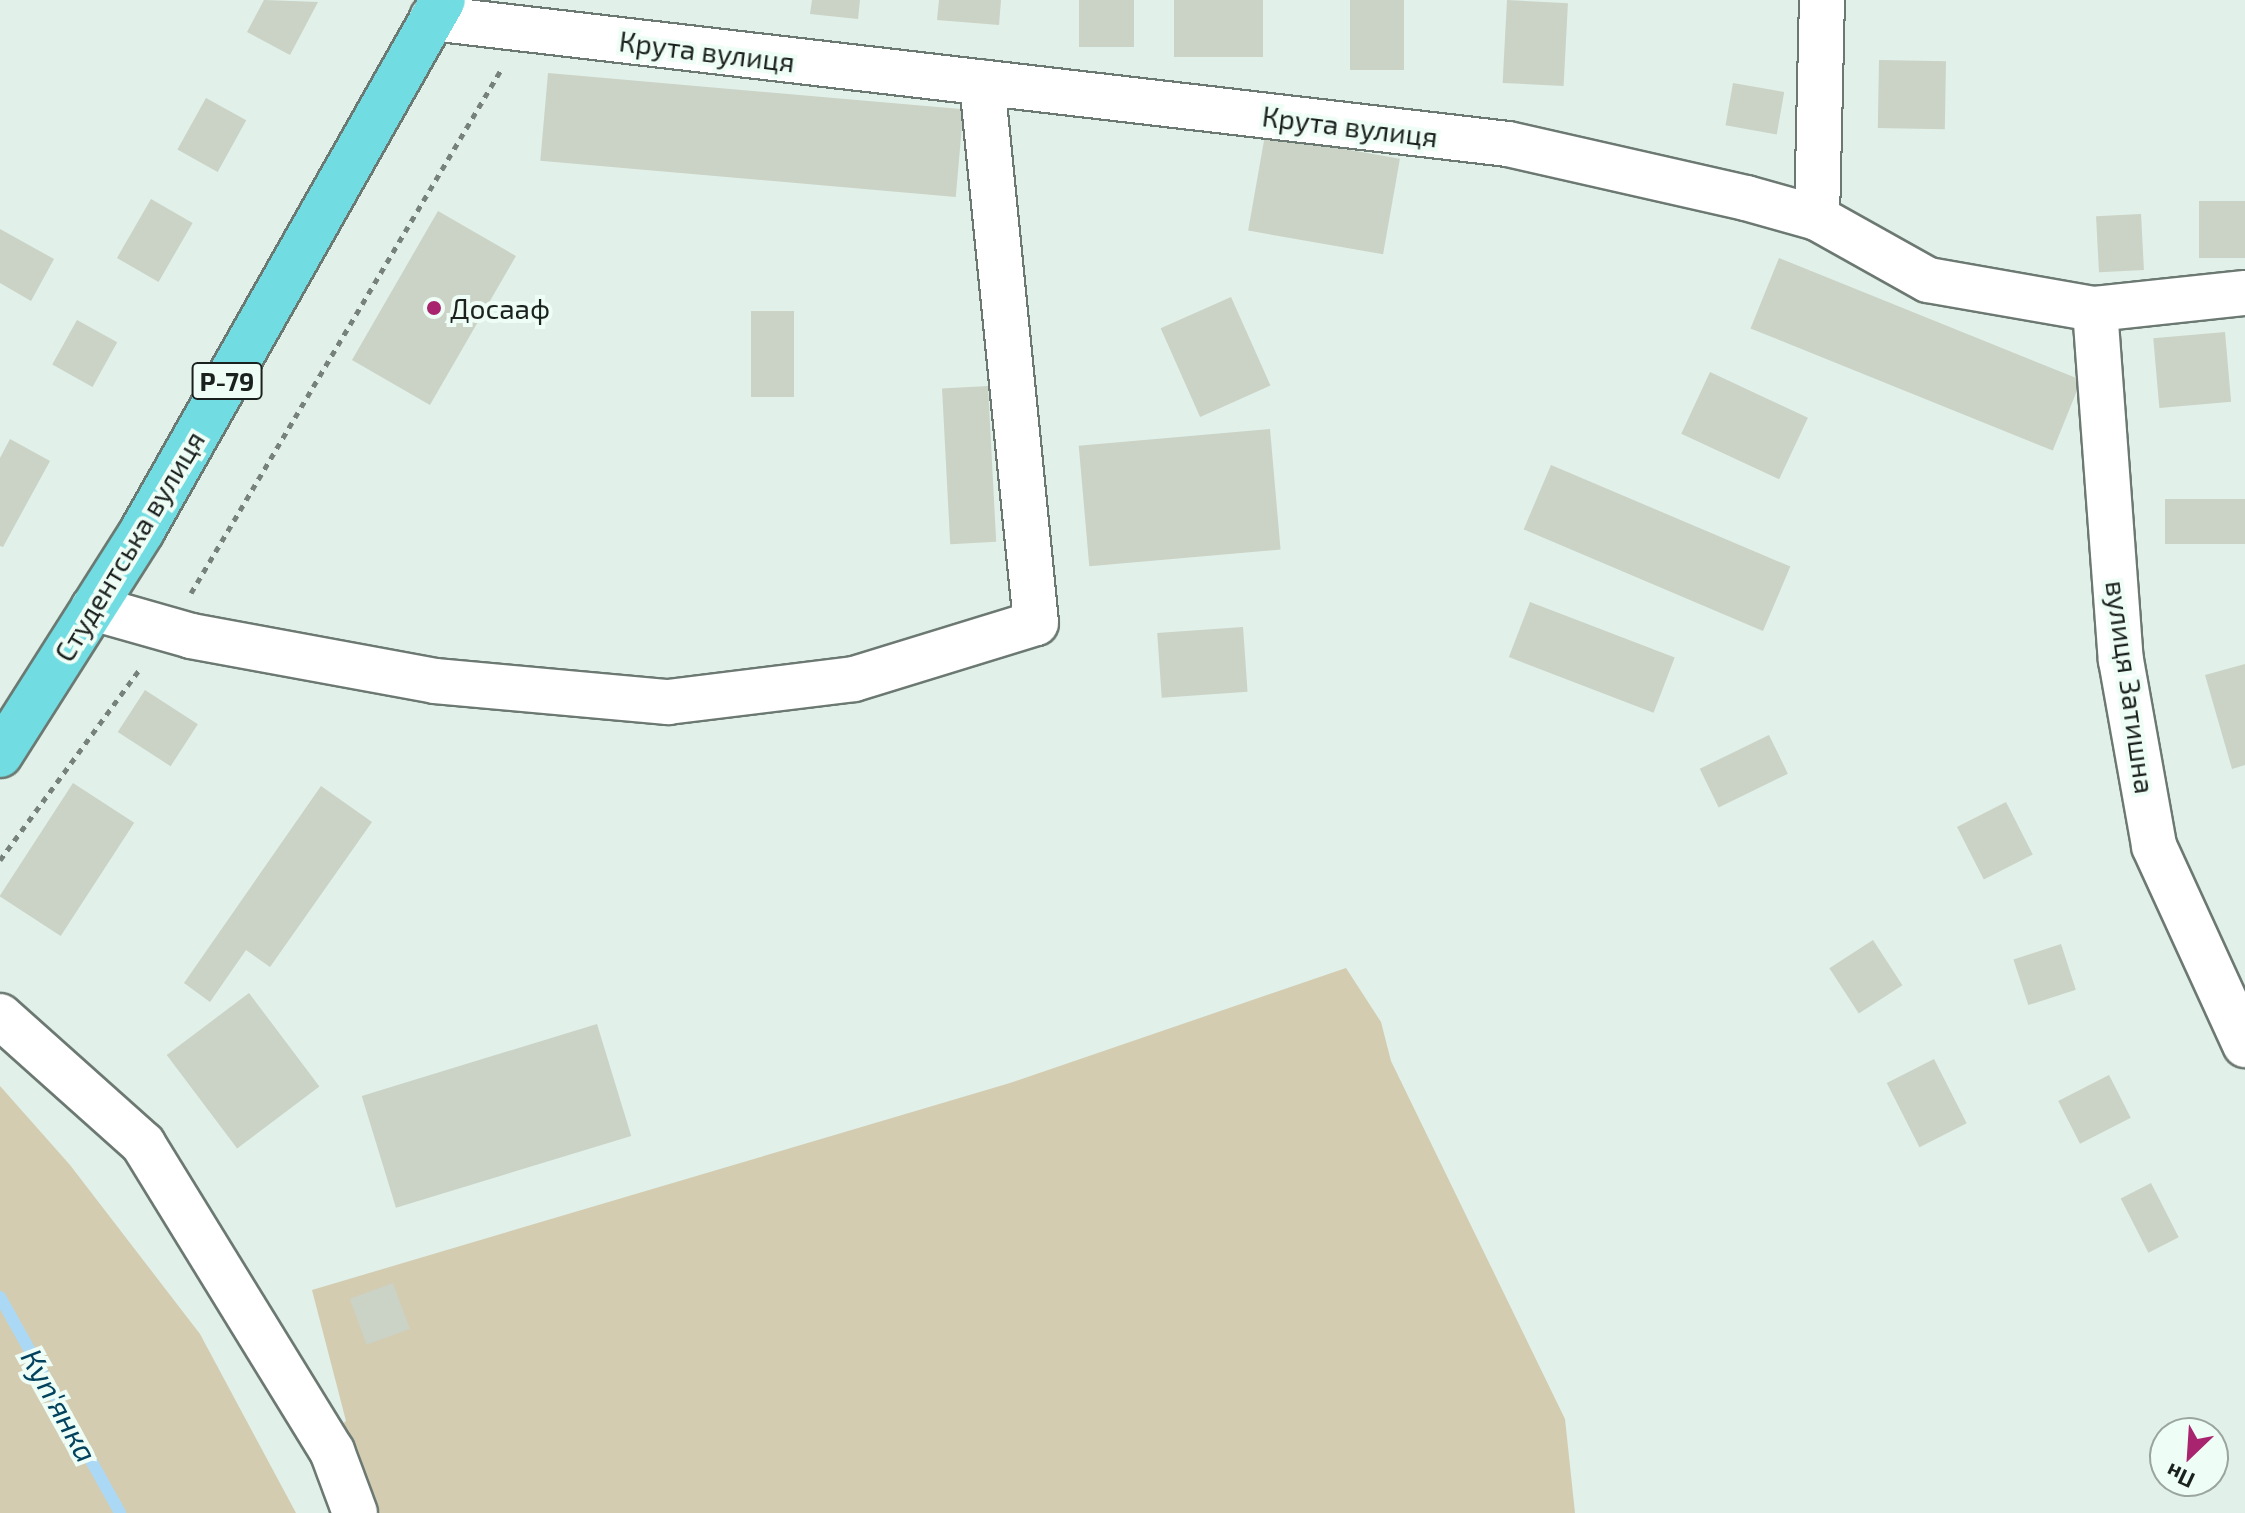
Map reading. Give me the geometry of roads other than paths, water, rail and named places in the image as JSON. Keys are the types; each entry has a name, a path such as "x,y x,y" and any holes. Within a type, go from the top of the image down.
{"main road":[{"name":"Студентська вулиця","path":"0,755 142,531 438,9"}],"street":[{"path":"1817,218 1822,0"},
{"name":"Крута вулиця","path":"438,9 525,29 1508,144 1746,198 1817,218 1928,280 2095,309 2245,293"},
{"path":"93,608 169,629 435,681 668,702 854,679 1036,623 982,83"},
{"name":"вулиця Затишна","path":"2095,309 2121,660 2154,846 2245,1045"},
{"path":"0,1016 143,1144 332,1451 355,1513"}],"waterway":[{"name":"Куп'янка","path":"0,1297 120,1513"}],"place":[{"name":"Досааф","path":"434,308"}]}
